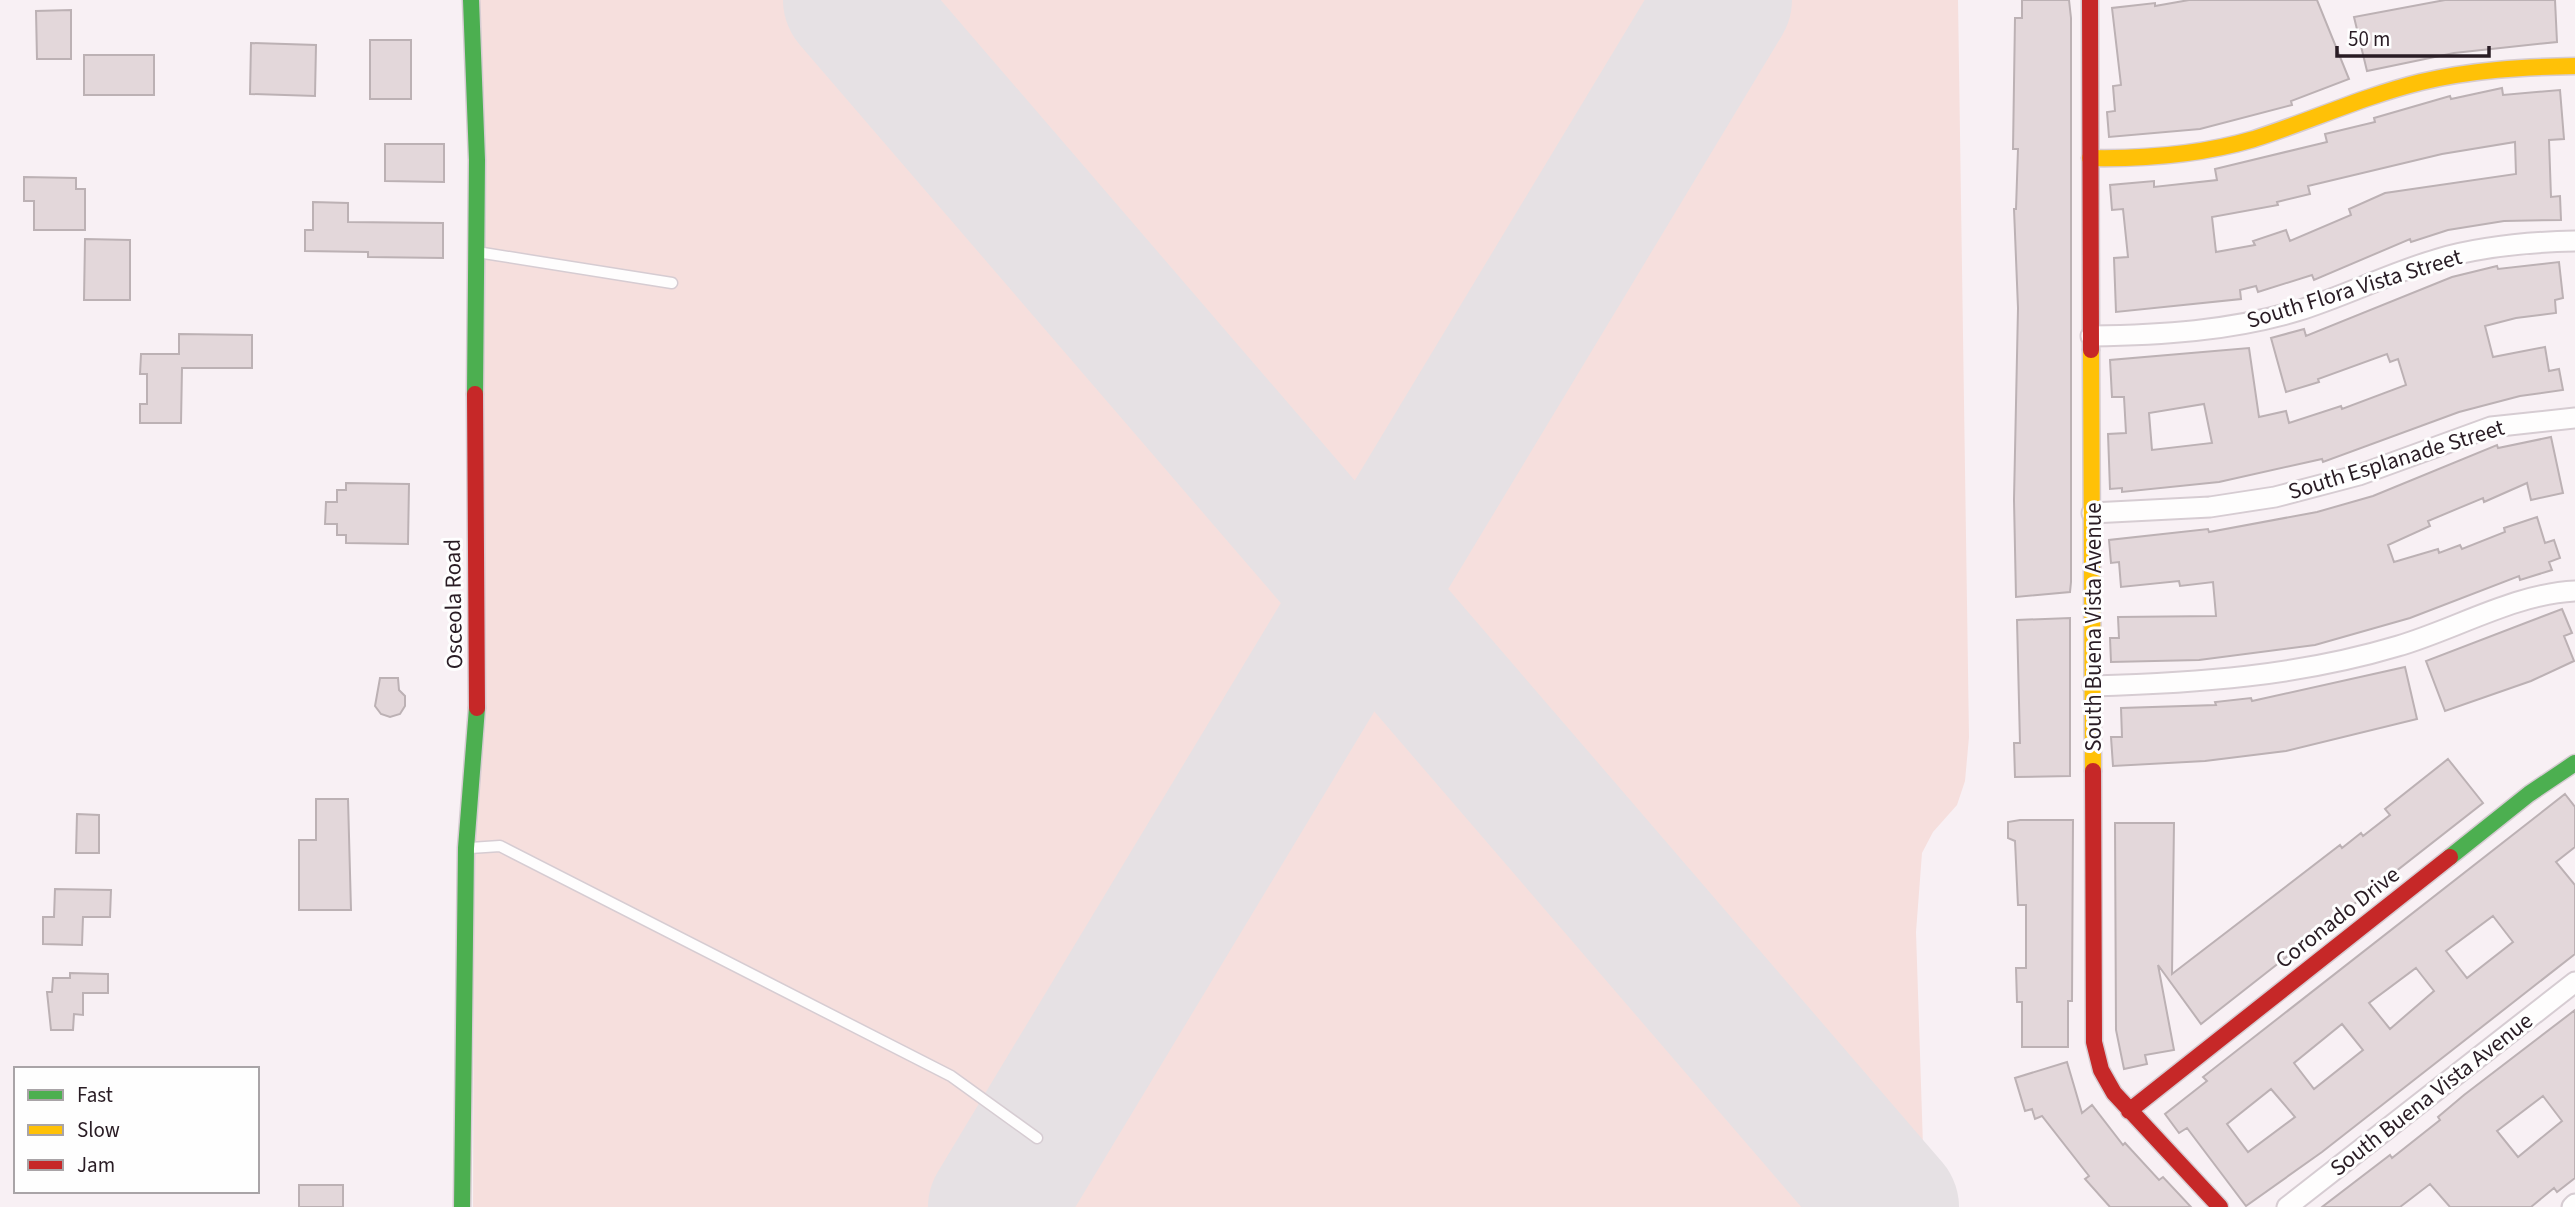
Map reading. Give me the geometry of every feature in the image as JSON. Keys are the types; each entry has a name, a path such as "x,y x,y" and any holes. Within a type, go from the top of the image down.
{"street":[{"name":"Osceola Road","path":"462,1207 466,848 477,728 474,555 477,160 471,58 471,0"},
{"name":"South Buena Vista Avenue","path":"2090,0 2094,1042 2106,1081 2129,1111 2220,1207"},
{"path":"2090,158 2158,158 2209,150 2263,136 2421,82 2493,70 2575,66"},
{"name":"South Flora Vista Street","path":"2091,336 2169,335 2255,321 2297,311 2411,268 2462,253 2511,245 2575,241"},
{"name":"South Esplanade Street","path":"2092,513 2210,507 2275,497 2359,475 2491,427 2575,418"},
{"path":"2093,686 2237,679 2338,661 2434,635 2540,595 2575,591"},
{"name":"Coronado Drive","path":"2129,1111 2529,794 2575,763"},
{"name":"South Buena Vista Avenue","path":"2287,1207 2575,982"}],"lane":[{"path":"477,252 672,283"},
{"path":"466,848 500,846 951,1076 1037,1138"}],"shaded area":[{"path":"477,0 1958,0 1969,737 1965,781 1957,805 1933,832 1922,853 1916,932 1925,1207 473,1207"}],"building":[{"path":"2022,0 2069,0 2071,18 2071,582 2070,592 2016,597 2014,500 2018,308 2014,209 2018,149 2013,149 2015,18 2022,18"},
{"path":"2189,0 2317,0 2349,79 2291,101 2292,105 2200,129 2109,137 2107,112 2115,111 2113,86 2121,85 2112,8 2155,3 2155,6"},
{"path":"2445,0 2555,0 2557,42 2454,53 2367,71 2354,17"},
{"path":"71,10 71,59 37,59 36,11"},
{"path":"370,40 411,40 411,99 370,99"},
{"path":"251,43 316,45 315,96 250,94"},
{"path":"84,55 154,55 154,95 84,95"},
{"path":"2502,88 2503,95 2560,90 2564,139 2549,140 2551,197 2560,196 2561,220 2504,221 2448,230 2411,242 2410,239 2314,280 2312,275 2258,292 2256,286 2240,290 2241,299 2116,312 2114,258 2128,257 2123,209 2112,210 2110,185 2154,181 2154,187 2217,180 2215,169 2327,142 2325,134 2375,122 2374,118 2450,96 2451,99","holes":["2515,142 2516,174 2385,193 2349,209 2351,215 2290,241 2286,230 2253,241 2255,245 2216,252 2212,217 2278,205 2277,202 2310,194 2308,186 2442,154"]},
{"path":"385,144 444,144 444,182 385,181"},
{"path":"24,177 76,178 76,189 85,189 85,230 34,230 34,201 24,201"},
{"path":"313,202 348,203 348,222 443,223 443,258 368,257 368,252 305,251 305,230 313,230"},
{"path":"85,239 130,240 130,300 84,300"},
{"path":"2559,262 2563,298 2555,300 2556,313 2516,318 2485,326 2493,357 2545,347 2549,371 2559,369 2563,390 2520,396 2459,412 2323,462 2322,459 2219,482 2122,492 2122,488 2110,489 2108,434 2126,433 2124,397 2112,397 2110,360 2249,348 2259,417 2286,411 2289,423 2341,406 2342,409 2406,385 2398,359 2390,362 2387,354 2318,379 2319,382 2286,392 2271,338 2304,329 2306,336 2452,277 2497,266 2498,269","holes":["2204,404 2212,443 2152,450 2149,413"]},
{"path":"179,334 252,335 252,368 182,368 181,423 140,423 140,404 147,404 147,374 140,374 141,354 179,354"},
{"path":"2551,437 2563,493 2531,500 2527,483 2484,502 2483,498 2428,521 2430,526 2388,545 2394,562 2438,549 2439,553 2460,545 2462,549 2505,532 2504,528 2537,517 2545,543 2554,540 2560,558 2549,562 2552,570 2520,580 2519,576 2410,618 2315,645 2199,660 2111,662 2110,638 2119,638 2118,617 2216,616 2213,582 2180,586 2179,581 2121,587 2119,562 2111,563 2109,540 2208,529 2209,532 2317,512 2373,496 2497,445 2498,448"},
{"path":"346,483 409,484 408,544 346,543 346,535 337,535 337,524 325,524 326,502 337,502 337,490 346,490"},
{"path":"2562,609 2572,633 2564,636 2574,661 2531,681 2445,711 2426,661"},
{"path":"2070,618 2070,776 2015,777 2014,743 2020,743 2017,620"},
{"path":"2405,667 2417,719 2286,751 2205,761 2113,766 2111,737 2122,737 2121,708 2216,705 2215,702 2251,698 2252,701"},
{"path":"380,678 398,678 399,690 405,696 405,706 400,714 390,717 381,714 375,706"},
{"path":"2448,759 2483,803 2201,1024 2158,965 2174,1050 2145,1055 2147,1064 2124,1069 2116,1030 2115,823 2174,823 2172,974 2340,845 2342,848 2361,833 2363,836 2390,815 2385,809"},
{"path":"2565,794 2575,807 2575,847 2556,862 2575,885 2575,954 2322,1152 2246,1206 2187,1128 2179,1133 2165,1114 2207,1081 2203,1077","holes":["2493,916 2513,942 2467,978 2446,951","2416,968 2434,991 2390,1029 2369,1003","2342,1024 2363,1050 2314,1089 2294,1063","2271,1089 2295,1117 2248,1152 2227,1124"]},
{"path":"316,799 348,799 351,910 299,910 299,840 316,840"},
{"path":"77,814 99,815 99,853 76,853"},
{"path":"2073,820 2072,1001 2068,1001 2068,1047 2022,1047 2022,1002 2017,1002 2016,968 2026,968 2026,905 2018,905 2015,841 2008,838 2008,822"},
{"path":"55,889 111,890 110,917 83,917 82,945 43,944 43,917 54,917"},
{"path":"70,973 108,974 108,993 83,993 83,1015 74,1014 73,1030 51,1030 47,992 52,992 53,978 70,978"},
{"path":"2575,1010 2575,1178 2557,1192 2554,1188 2531,1207 2450,1207 2430,1184 2400,1207 2322,1207 2390,1155 2392,1158 2440,1120 2438,1117","holes":["2543,1096 2562,1121 2518,1157 2497,1131"]},
{"path":"2067,1062 2082,1113 2092,1105 2123,1145 2125,1143 2159,1180 2163,1177 2191,1207 2110,1207 2085,1179 2089,1176 2042,1116 2035,1119 2032,1109 2025,1111 2015,1078"},
{"path":"299,1185 343,1185 343,1207 299,1207"}],"runway":[{"path":"851,0 1891,1207"},
{"path":"996,1207 1724,0"}],"traffic: fast":[{"path":"471,0 477,160 475,394"},
{"path":"462,1207 466,848 477,708"},
{"path":"2450,857 2529,794 2575,763"}],"traffic: slow":[{"path":"2090,158 2152,157 2213,149 2254,139 2379,94 2421,82 2497,70 2575,66"},
{"path":"2091,350 2093,771"}],"traffic: jam":[{"path":"2090,0 2091,350"},
{"path":"475,394 477,708"},
{"path":"2093,771 2094,1042 2101,1070 2114,1093 2220,1207"},
{"path":"2129,1111 2450,857"}]}
